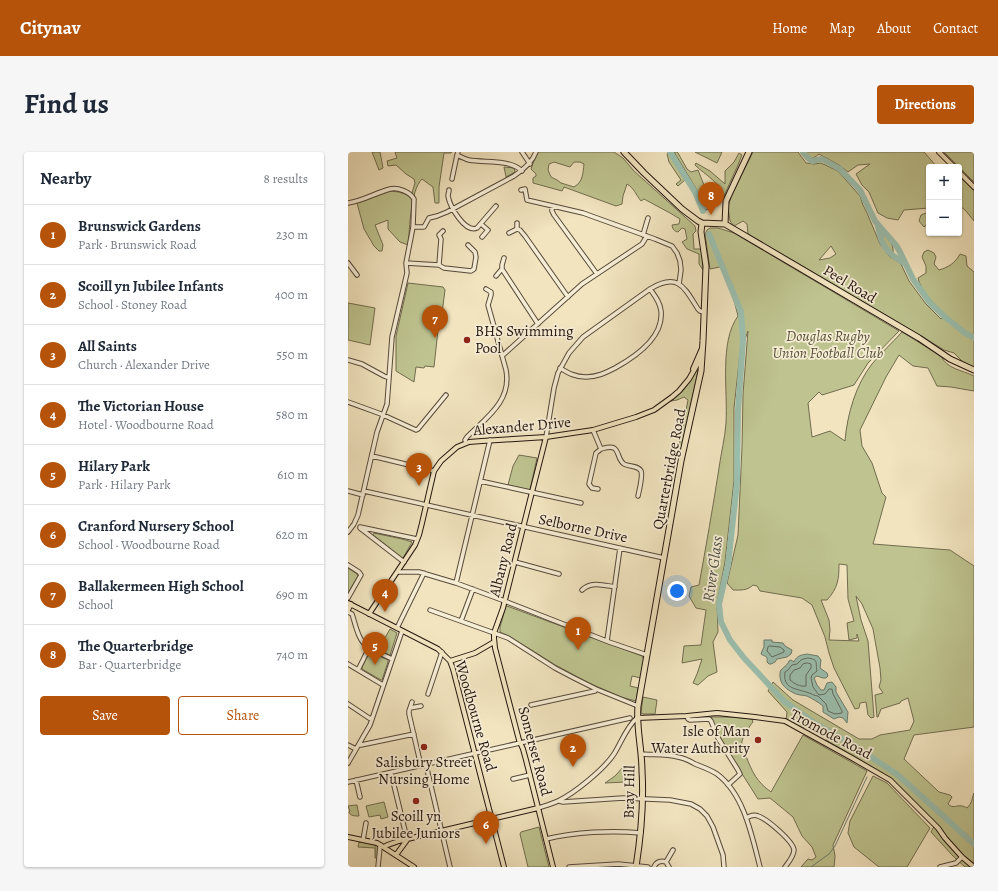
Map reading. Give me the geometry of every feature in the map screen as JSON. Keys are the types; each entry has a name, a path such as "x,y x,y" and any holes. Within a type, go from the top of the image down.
{"highway":[{"path":"624,152 682,209 703,223"},
{"path":"725,224 726,201 749,152"},
{"name":"Peel Road","path":"703,223 725,224 919,338 950,359 974,370"},
{"name":"Quarterbridge Road","path":"637,718 682,457 700,376 703,345 706,266 701,232 703,223"},
{"name":"Bray Hill","path":"637,718 642,754 643,784 637,866"}],"main road":[{"path":"939,152 951,164"},
{"path":"962,175 974,187"},
{"name":"Alexander Drive","path":"369,614 409,555 417,539 434,471 436,466 447,455 457,447 466,443 546,437 593,430 636,418 654,410 679,391 689,379 703,345"},
{"name":"Alexander Drive","path":"692,373 702,357"},
{"name":"Albany Road","path":"494,642 494,633 504,601 546,437"},
{"path":"348,611 349,604"},
{"name":"Woodbourne Road","path":"349,604 434,647 442,652 449,660 455,676 504,867"},
{"path":"449,660 476,653 494,642"},
{"name":"Somerset Road","path":"494,642 553,867"},
{"name":"Tromode Road","path":"637,718 717,713 785,721 890,780 938,828 944,838 962,857 974,867"},
{"path":"383,846 538,808"},
{"path":"348,837 373,842 383,846 414,867"},
{"path":"396,855 407,839"}],"street":[{"path":"522,152 530,164"},
{"path":"413,227 424,227 429,218 454,208 514,176 530,164 536,152"},
{"path":"452,180 458,154 468,160 509,164 522,171"},
{"path":"348,203 392,189 405,191 412,195 414,199 413,227 406,263 407,273 392,337 388,398 377,432 358,515 348,532"},
{"path":"525,189 527,200 529,201 583,214 669,244 674,248 680,261 681,270 679,284"},
{"path":"449,190 449,199 460,220 472,229 475,229 481,224 496,206"},
{"path":"552,206 554,215 597,274"},
{"path":"643,235 648,218"},
{"path":"517,223 517,229"},
{"path":"481,224 488,230 482,237"},
{"path":"517,229 520,230 525,236 568,297"},
{"path":"509,233 517,229"},
{"path":"439,234 443,231"},
{"path":"434,232 439,234 441,239 439,265"},
{"path":"502,356 582,284 642,244 648,236"},
{"path":"406,263 439,265 444,268 471,271 474,269 476,257 475,252 469,246 466,250"},
{"path":"496,276 502,269 504,258"},
{"path":"348,263 357,275"},
{"path":"502,269 538,324"},
{"path":"546,437 554,388 560,368 569,353 583,337 650,289 666,282 679,284 698,309 704,312"},
{"path":"466,443 465,440 467,437 481,425 496,408 504,394 507,380 488,305 491,292 486,289"},
{"path":"560,368 574,376 595,376 623,364 639,353 652,339 659,327 660,322 660,306 658,300 650,289"},
{"path":"348,360 362,364 390,378"},
{"path":"348,402 383,415 416,430 446,395"},
{"path":"593,430 601,449"},
{"path":"456,583 490,440"},
{"path":"598,489 592,488 589,484 596,454 601,449 611,447 616,450 620,460 623,463 640,470 641,475 638,497"},
{"path":"372,456 434,471"},
{"path":"480,481 581,503"},
{"name":"Selborne Drive","path":"348,492 364,493 426,505 664,558"},
{"path":"404,562 360,527 417,539"},
{"path":"607,642 620,548"},
{"path":"514,562 559,574"},
{"path":"348,564 361,575 348,598"},
{"path":"398,571 414,571 424,573 456,583 607,642 647,655"},
{"path":"397,628 424,573"},
{"path":"582,590 586,586 593,584 615,587"},
{"path":"461,621 472,589"},
{"path":"430,610 508,638 555,668 596,689 638,706"},
{"path":"348,611 352,614 359,636 363,643 368,648 392,660"},
{"path":"348,763 370,726 402,631"},
{"path":"358,670 368,648"},
{"path":"428,694 442,652"},
{"path":"439,661 449,660"},
{"path":"348,664 383,685"},
{"path":"530,705 596,689"},
{"path":"412,702 409,714 421,766"},
{"path":"348,704 372,719"},
{"path":"410,708 421,706"},
{"path":"687,716 690,720 709,719 718,738 740,774 728,785"},
{"path":"348,782 630,718"},
{"path":"538,808 557,801 572,793 606,764 634,720 637,718"},
{"path":"358,745 414,734"},
{"path":"348,745 356,749"},
{"path":"642,754 678,757 717,774 728,785 739,801 746,818 760,867"},
{"path":"426,765 450,867"},
{"path":"391,773 407,839"},
{"path":"513,779 530,775"},
{"path":"356,780 360,797"},
{"path":"557,801 563,802 623,798 670,800 691,804 700,809 713,827 723,855 725,864 724,867"},
{"path":"746,818 756,815 764,819 780,831 796,850 785,867"},
{"path":"363,840 366,823"},
{"path":"546,839 563,835 622,831 640,832"},
{"path":"378,867 380,847 383,846"},
{"path":"666,862 673,850"},
{"path":"940,867 956,864 962,857"},
{"path":"654,867 658,862 666,862"},
{"path":"666,862 669,867"},
{"path":"569,867 618,864 648,867"}],"green space":[{"path":"372,152 380,152 383,168 379,170"},
{"path":"395,152 452,152 444,153 439,187 439,203 435,203 433,187 422,179 415,192 413,201 408,245 400,242 388,229 388,220 375,225 383,245 382,251 379,251 374,246 364,229 357,203 390,191 411,196 415,183 414,179 396,165 388,166 387,161 397,158"},
{"path":"537,152 614,152 623,158 634,171 695,226 696,231 693,234 694,249 702,249 703,270 699,264 699,254 687,249 682,242 687,239 685,229 682,228 678,232 673,229 672,225 679,224 680,219 644,199 641,201 627,184 622,204 616,206 564,187 562,191 533,183 533,178 536,174 531,169","holes":["554,162 570,167 574,162 584,164 581,180 574,187 561,183 551,177 548,170 549,164"]},
{"path":"674,152 678,153 687,169 691,172 698,170 712,205 709,206 707,210 703,208 697,190"},
{"path":"695,152 722,152 717,163"},
{"path":"753,152 798,152 806,163 821,163 838,171 860,196 880,244 889,256 901,264 909,281 926,304 941,319 945,315 929,298 919,283 918,278 926,273 926,266 922,257 924,252 928,250 934,253 936,257 934,264 939,270 946,268 956,260 960,254 966,256 967,266 974,272 974,367 963,362 954,353 944,350 748,234 747,224 743,221 734,226 730,221 728,207 732,194","holes":["831,246 836,254 830,258 819,260"]},
{"path":"805,152 924,152 934,164 926,164 926,208 904,210 898,220 887,218 878,213 869,192 862,185 856,174 870,164 858,165 848,172 839,165 819,154 811,158"},
{"path":"944,152 974,152 974,182 962,170 962,164 956,164"},
{"path":"668,153 685,180 678,186 676,184 681,180 669,162"},
{"path":"739,153 742,155 723,198 716,183 695,165 696,163 710,171 725,184 725,171 734,162"},
{"path":"504,167 514,168 515,172 506,177"},
{"path":"962,179 974,191 974,221 962,208"},
{"path":"926,213 926,226 924,227 919,221 921,215"},
{"name":"Douglas Rugby Union Football Club","path":"710,228 718,228 734,233 899,331 868,363 854,385 822,395 819,392 808,403 812,437 830,431 845,441 850,410 861,381 872,364 902,332 941,356 947,364 955,369 974,376 974,391 937,386 928,368 913,366 899,355 886,377 860,430 862,446 872,463 882,493 886,497 873,544 950,550 974,566 974,727 914,735 904,759 939,792 950,795 952,797 948,804 953,807 962,806 967,808 974,793 974,867 965,867 953,856 931,832 936,823 891,779 826,740 830,733 807,720 803,728 786,720 787,712 768,691 773,682 793,700 859,739 872,739 880,735 910,730 914,721 908,698 900,703 881,709 877,717 875,695 883,693 879,687 881,680 880,668 873,629 862,604 856,596 861,620 868,641 874,717 871,718 868,715 866,702 860,703 859,708 855,709 834,668 825,637 812,605 802,598 760,591 757,586 753,585 746,589 733,590 727,583 738,535 743,394 748,331 740,353 734,408 734,481 725,562 717,603 718,632 713,642 717,672 708,676 698,685 693,683 702,659 682,663 684,646 701,645 706,610 696,608 689,596 691,587 699,585 707,541 725,429 726,353 728,339 738,316 727,273 720,267 710,269 705,234","holes":["839,564 847,565 848,599 854,621 847,623 849,640 857,638 857,634 859,641 829,640 829,620 821,600 827,600 836,587"]},
{"path":"882,234 890,242 895,255 886,247"},
{"path":"408,283 443,287 445,290 440,329 438,330 434,367 416,367 414,382 396,371 396,336"},
{"path":"348,303 375,308 370,345 348,340"},
{"path":"696,370 698,371 681,451 678,451 688,400 684,397 671,401 683,390"},
{"path":"519,455 537,458 530,490 508,485 513,466"},
{"path":"374,533 412,542 402,558 373,535"},
{"path":"348,568 358,576 348,593"},
{"path":"506,606 642,656 644,660 641,678 632,676 630,686 638,688 636,701 621,697 589,683 500,632"},
{"path":"390,629 397,633 390,655 378,650"},
{"path":"369,652 388,660 382,680 362,669"},
{"path":"643,697 657,700 655,714 641,713"},
{"path":"711,717 752,719 753,722 742,741 742,747 750,767 762,784 771,792 803,735 867,771 833,845 835,856 834,867 801,867 808,859 812,860 816,857 812,847 802,836 793,817 770,798 758,799 720,739"},
{"path":"625,765 626,782 605,783 615,776"},
{"path":"873,776 887,783 930,828 907,867 879,867 854,847 848,833 850,821"},
{"path":"384,802 388,817 381,819 380,815 369,817 366,806"},
{"path":"357,805 359,816 354,816 349,812 348,806"},
{"path":"539,827 549,867 528,867 520,834 521,832"},
{"path":"359,842 376,846 376,858 375,848 358,847"}],"water":[{"path":"764,640 772,640 772,642 783,643 792,650 791,654 787,657 777,659 775,662 769,664 767,662 767,657 761,654 764,647"},
{"path":"807,654 818,656 821,660 820,668 827,673 828,676 826,678 817,676 814,678 821,690 824,690 827,683 832,682 836,687 836,692 848,712 847,723 843,718 839,717 834,719 823,712 823,706 807,696 794,693 787,689 780,679 780,671 789,661 791,660 794,662 801,655"}],"waterway":[{"name":"River Glass","path":"670,152 695,192 703,211"},
{"path":"803,152 812,161 822,159 840,169 860,190 875,221 895,244 913,279 930,303 965,333 974,338"},
{"path":"878,226 883,244 893,256 904,263"},
{"name":"River Glass","path":"709,234 741,312 743,340 738,411 737,483 728,565 719,604 721,622 730,640 744,658 785,702 813,722 856,747 898,775 974,844"},
{"path":"811,867 829,854 835,846 867,777"}],"place":[{"name":"The Quarterbridge","path":"711,215"},
{"name":"Ballakermeen High School","path":"435,338"},
{"name":"BHS Swimming Pool","path":"467,340"},
{"name":"All Saints","path":"419,486"},
{"name":"The Victorian House","path":"385,612"},
{"name":"Brunswick Gardens","path":"578,650"},
{"name":"Hilary Park","path":"375,665"},
{"name":"Isle of Man Water Authority","path":"758,740"},
{"name":"Salisbury Street Nursing Home","path":"424,747"},
{"name":"Scoill yn Jubilee Infants","path":"573,767"},
{"name":"Scoill yn Jubilee Juniors","path":"416,801"},
{"name":"Cranford Nursery School","path":"486,844"}]}
